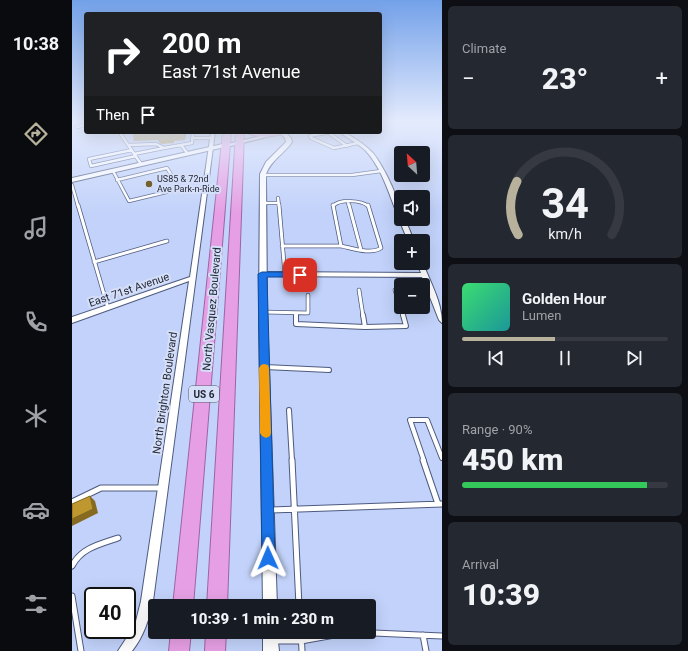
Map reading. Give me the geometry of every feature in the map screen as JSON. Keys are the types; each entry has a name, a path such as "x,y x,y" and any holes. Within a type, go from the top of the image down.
{"highway":[{"name":"North Vasquez Boulevard","path":"184,599 225,152"},
{"name":"North Vasquez Boulevard","path":"217,599 239,152"},
{"path":"179,651 180,639"},
{"path":"215,651 216,639"}],"street":[{"path":"72,180 195,152"},
{"name":"North Brighton Boulevard","path":"124,651 137,634 143,620 164,488 210,152"},
{"path":"270,599 262,274 262,203 263,175 268,163 279,152"},
{"path":"368,152 378,164 394,198"},
{"path":"423,270 442,320"},
{"path":"262,274 425,275"},
{"name":"East 71st Avenue","path":"72,320 192,278"}],"lane":[{"path":"120,152 88,159 91,166 146,152"},
{"path":"133,152 141,164"},
{"path":"117,180 167,168 180,189"},
{"path":"113,171 129,201 180,189 205,189"},
{"path":"263,175 352,175 381,171"},
{"path":"72,185 108,308"},
{"path":"278,198 285,274"},
{"path":"282,246 341,246 362,250 378,250 381,248 368,205 362,202 340,202 333,205 341,246"},
{"path":"348,202 362,250"},
{"path":"262,203 278,203"},
{"path":"94,262 168,241"},
{"path":"359,290 364,327"},
{"path":"263,312 308,313 308,295"},
{"path":"296,313 296,324 364,327 406,326 402,314"},
{"path":"264,367 329,370"},
{"path":"289,410 299,599"},
{"path":"267,510 440,504 410,420 427,420 442,458"},
{"path":"72,502 101,488 164,488"},
{"path":"72,566 80,555 98,545 118,538"},
{"path":"72,596 81,651"},
{"path":"270,642 301,641 351,632 442,636"},
{"path":"422,635 426,651"},
{"path":"301,641 302,651"}],"building":[{"path":"90,496 93,509 72,519 72,504"}],"slow traffic":[{"path":"264,368 266,433"}],"place":[{"name":"US85 & 72nd Ave Park-n-Ride","path":"149,184"}],"route":[{"path":"268,558 262,274 300,275"}]}
